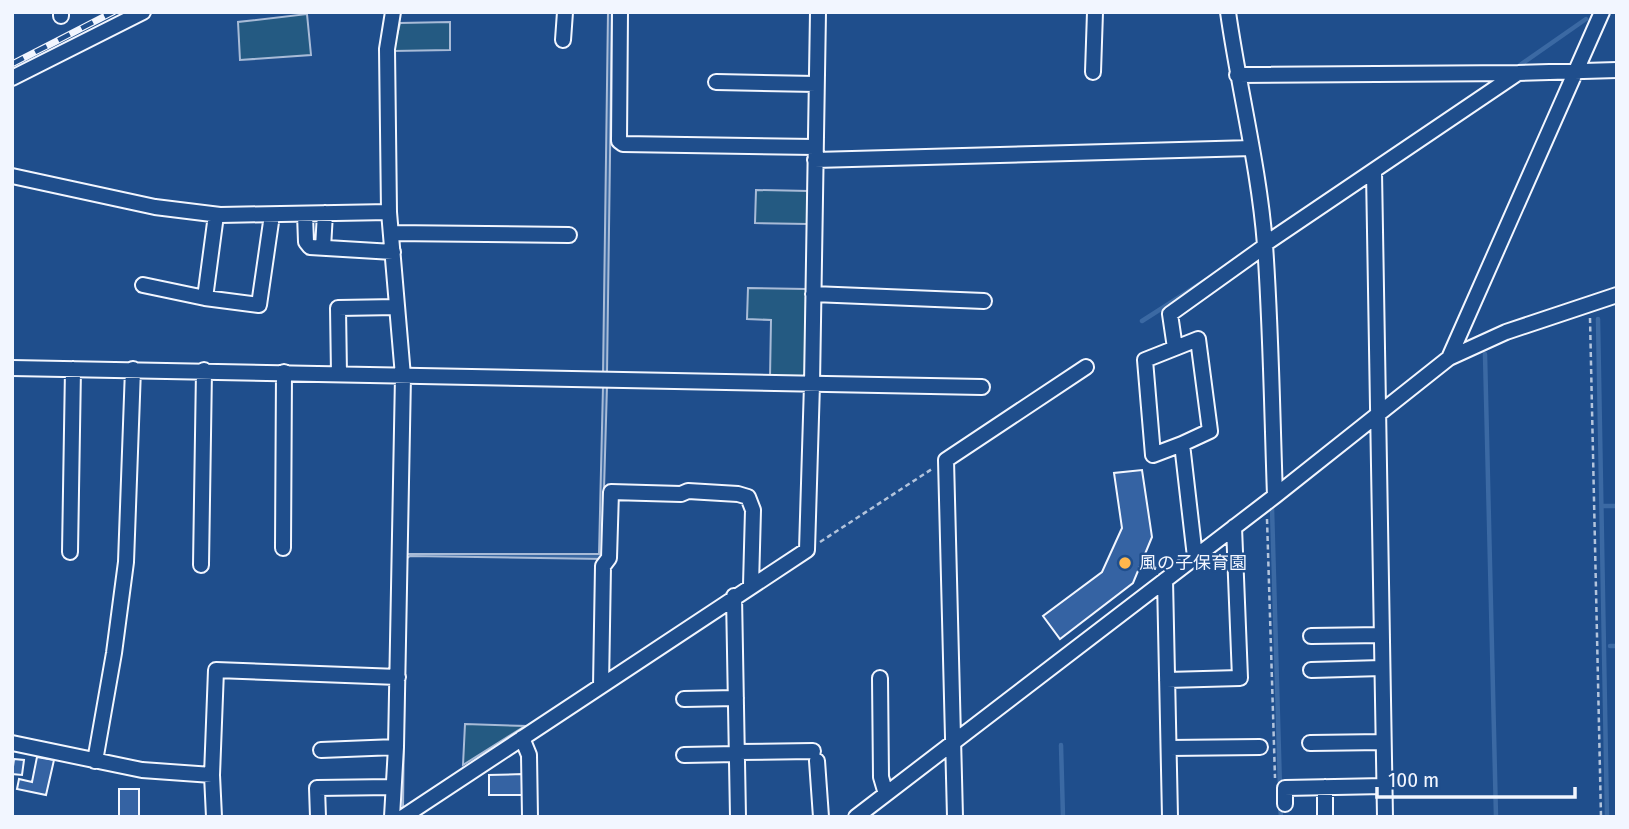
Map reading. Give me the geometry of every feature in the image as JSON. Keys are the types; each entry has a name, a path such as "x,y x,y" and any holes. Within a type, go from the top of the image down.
{"street":[{"path":"12,78 143,12"},
{"path":"392,817 393,786 396,779 403,376 389,212 387,49 393,12"},
{"path":"564,40 565,12"},
{"path":"620,12 619,141 623,144 815,154 1252,148"},
{"path":"402,817 807,550 818,12"},
{"path":"1093,72 1095,12"},
{"path":"1228,12 1252,148 1265,245 1271,499"},
{"path":"1449,358 1602,12"},
{"path":"1237,75 1617,70"},
{"path":"1175,348 1170,314 1265,245 1518,73"},
{"path":"716,82 816,84"},
{"path":"1374,172 1385,817"},
{"path":"12,176 155,207 216,215 389,212"},
{"path":"323,248 325,213"},
{"path":"305,214 306,242 310,247 393,252"},
{"path":"205,298 216,215"},
{"path":"143,285 205,298 259,305 272,215"},
{"path":"391,233 569,235"},
{"path":"813,294 984,301"},
{"path":"856,817 1271,499 1449,358 1506,332 1617,295"},
{"path":"339,374 338,308 397,307"},
{"path":"1198,339 1210,431 1182,444 1153,455 1145,360 1198,339"},
{"path":"955,817 946,460 1086,367"},
{"path":"12,368 982,387"},
{"path":"70,552 74,369"},
{"path":"95,761 114,653 126,562 133,369"},
{"path":"201,565 204,370"},
{"path":"283,548 284,372"},
{"path":"1182,444 1195,557"},
{"path":"601,686 603,566 609,558 611,492 681,494 688,491 748,497 753,510 751,585"},
{"path":"1167,680 1240,678 1234,527"},
{"path":"1164,580 1170,817"},
{"path":"734,596 738,817"},
{"path":"1311,636 1382,635"},
{"path":"1311,670 1382,668"},
{"path":"214,817 212,775 216,670 398,677"},
{"path":"880,678 881,777 886,794"},
{"path":"684,699 736,698"},
{"path":"523,738 528,755 530,817"},
{"path":"1310,743 1383,742"},
{"path":"12,743 142,770 212,775"},
{"path":"321,750 396,747"},
{"path":"1169,748 1260,747"},
{"path":"684,755 737,752 815,756 821,817"},
{"path":"318,817 317,788 393,786"},
{"path":"1285,804 1285,788 1384,786"},
{"path":"1325,787 1325,817"}],"path":[{"path":"1590,304 1601,817"},
{"path":"807,550 946,460"},
{"path":"1271,499 1276,789"}],"shaded area":[{"path":"608,12 612,12 607,374 603,375"},
{"path":"307,14 311,55 240,60 238,22"},
{"path":"450,22 450,50 393,51 400,23"},
{"path":"756,190 809,191 808,224 755,223"},
{"path":"748,288 806,289 805,378 770,378 771,320 747,319"},
{"path":"603,386 607,386 602,559 410,556 406,559 403,808 398,809 405,554 599,554"},
{"path":"465,724 525,726 463,765"}],"building":[{"path":"1142,470 1152,537 1133,583 1060,639 1043,616 1102,572 1122,528 1114,473"},
{"path":"37,757 54,760 46,795 17,789 19,779 32,782"},
{"path":"14,759 24,760 22,775 12,774"},
{"path":"523,774 523,795 489,795 489,775"},
{"path":"119,789 139,789 139,817 119,817"}],"waterway":[{"path":"1520,65 1586,19"},
{"path":"1142,321 1206,280"},
{"path":"1598,319 1607,817"},
{"path":"1485,354 1496,817"},
{"path":"1602,506 1617,506"},
{"path":"1272,508 1280,788"},
{"path":"1610,646 1617,646"},
{"path":"1061,745 1063,817"},
{"path":"1280,804 1281,817"}],"railway":[{"path":"12,64 113,12"}],"place":[{"name":"風の子保育園","path":"1125,563"}]}
